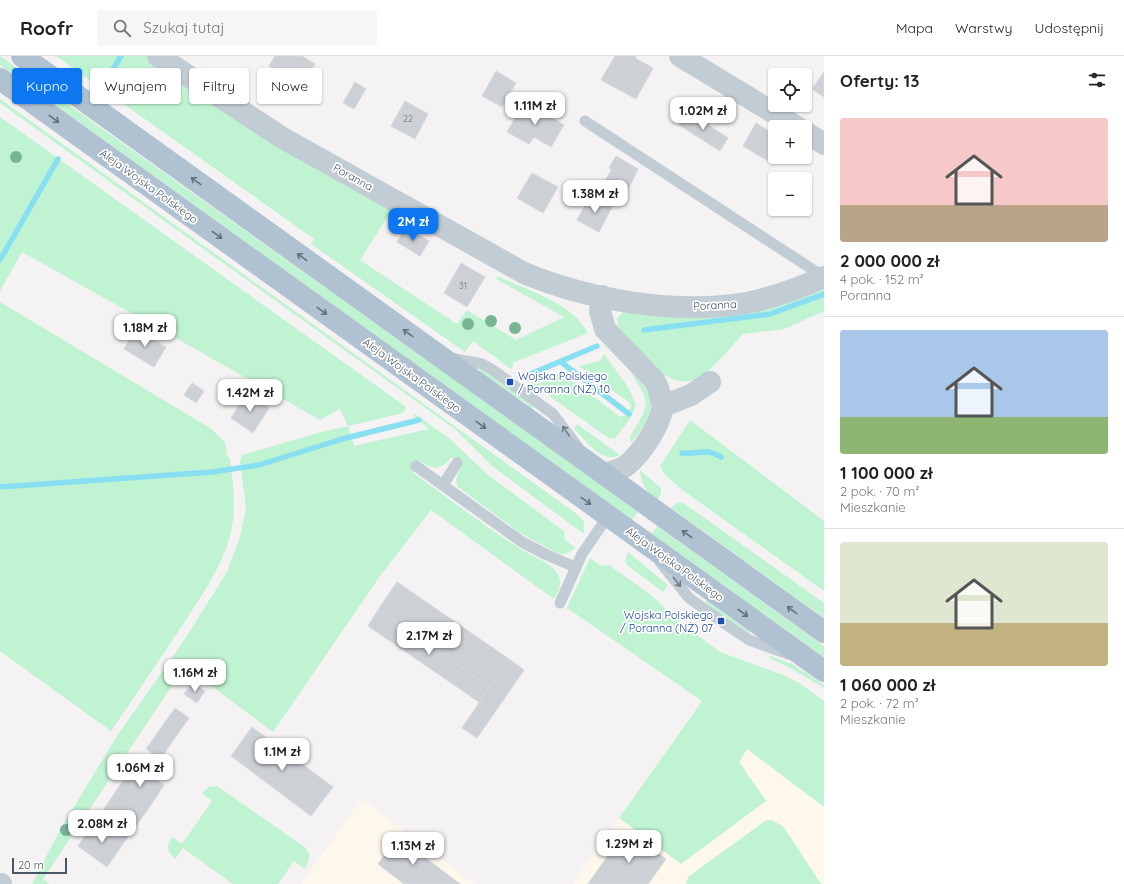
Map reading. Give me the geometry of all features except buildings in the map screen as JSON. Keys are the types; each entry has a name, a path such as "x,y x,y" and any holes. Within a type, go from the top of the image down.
{"main road":[{"path":"22,56 824,632"},
{"name":"Aleja Wojska Polskiego","path":"0,79 817,666"}],"street":[{"name":"Poranna","path":"158,56 281,137 524,273 547,283 637,303 711,306 746,303 779,295 824,277"},
{"path":"680,56 785,120"},
{"path":"812,136 824,144"},
{"path":"596,468 623,468 634,458 659,422 663,406 654,380 605,330 600,311 602,296"},
{"path":"663,406 690,394 710,382"},
{"path":"632,494 631,471 634,458"}],"lane":[{"path":"585,121 824,277"},
{"path":"443,485 457,463"},
{"path":"416,466 522,542 575,567"},
{"path":"560,603 575,567 608,516"}],"shaded area":[{"path":"702,700 824,788 824,884 572,884"},
{"path":"362,799 474,884 301,884"}],"green space":[{"path":"0,56 17,68 12,68 12,74 0,65"},
{"path":"56,56 148,56 167,68 90,68 90,80 82,74 82,68 73,68"},
{"path":"181,76 189,81 189,104 225,104 393,208 360,260 457,324 467,310 516,340 564,317 496,279 498,276 548,298 560,305 580,322 588,333 512,363 514,365 511,369 473,341 465,352 311,244 314,239 124,104 181,104"},
{"path":"0,99 578,515 584,522 584,534 492,466 456,430 0,103"},
{"path":"54,104 67,104 462,385 638,512 632,520"},
{"path":"0,117 406,407 403,413 348,426 340,409 320,420 22,252 0,291"},
{"path":"824,283 824,311 784,329 743,334 712,368 694,380 681,381 669,377 657,370 646,360 618,327 617,318 625,310"},
{"path":"0,302 210,428 225,442 227,456 230,458 234,507 232,526 226,549 214,575 199,600 111,731 0,651"},
{"path":"604,354 628,387 636,405 630,419 615,438 610,439 524,378 525,376 537,384 562,372 620,417 626,415 631,408 630,403 579,366 600,361"},
{"path":"479,371 487,372 532,405 533,408 530,409 527,404 485,376"},
{"path":"630,371 640,381 646,390 650,398 651,406 650,414 646,423 631,443 630,437 642,417 646,404 642,391"},
{"path":"415,414 450,439 488,475 564,531 565,540 576,548 565,554 559,554 520,533 457,486 456,479 462,465 452,457 444,465 437,468 419,461 413,473 496,533 524,551 542,560 554,569 559,576 560,583 554,599 431,510 380,576 273,732 185,666 43,879 49,884 32,884 60,830 117,736 183,642 227,572 240,537 246,508 240,461 242,455 321,432 348,426 354,446 429,429 413,416"},
{"path":"690,420 824,521 824,591 681,489 664,474 660,466"},
{"path":"577,424 620,455 607,457 595,450 574,429"},
{"path":"640,470 661,488 661,493 657,500 645,487"},
{"path":"678,502 685,504 824,603 824,618 671,508"},
{"path":"657,526 824,646 824,657 652,534"},
{"path":"628,552 668,585 663,592 627,565 625,560"},
{"path":"590,558 601,566 609,565 651,595 682,624 720,652 783,675 799,683 824,701 824,807 747,749 739,762 766,801 681,864 619,818 702,701 567,608"},
{"path":"706,600 746,629 749,629 749,634 705,604"},
{"path":"770,656 792,664 824,685 824,688 792,669 769,658"},
{"path":"217,786 306,848 310,856 305,869 294,861 278,884 233,884 183,848 175,859 169,852 168,845 172,837 182,844 212,801 202,793 209,787"},
{"path":"771,820 783,826 821,884 686,884 688,877 765,821"}],"waterway":[{"path":"114,68 121,56"},
{"path":"0,260 58,159"},
{"path":"644,330 770,314 824,294"},
{"path":"528,375 597,346"},
{"path":"561,362 629,414"},
{"path":"0,487 212,472 259,465 342,439 419,420"},
{"path":"682,453 710,452 721,457"}],"place":[{"name":"Wojska Polskiego / Poranna (NŻ) 10","path":"510,382"},
{"name":"Wojska Polskiego / Poranna (NŻ) 07","path":"721,621"}]}
